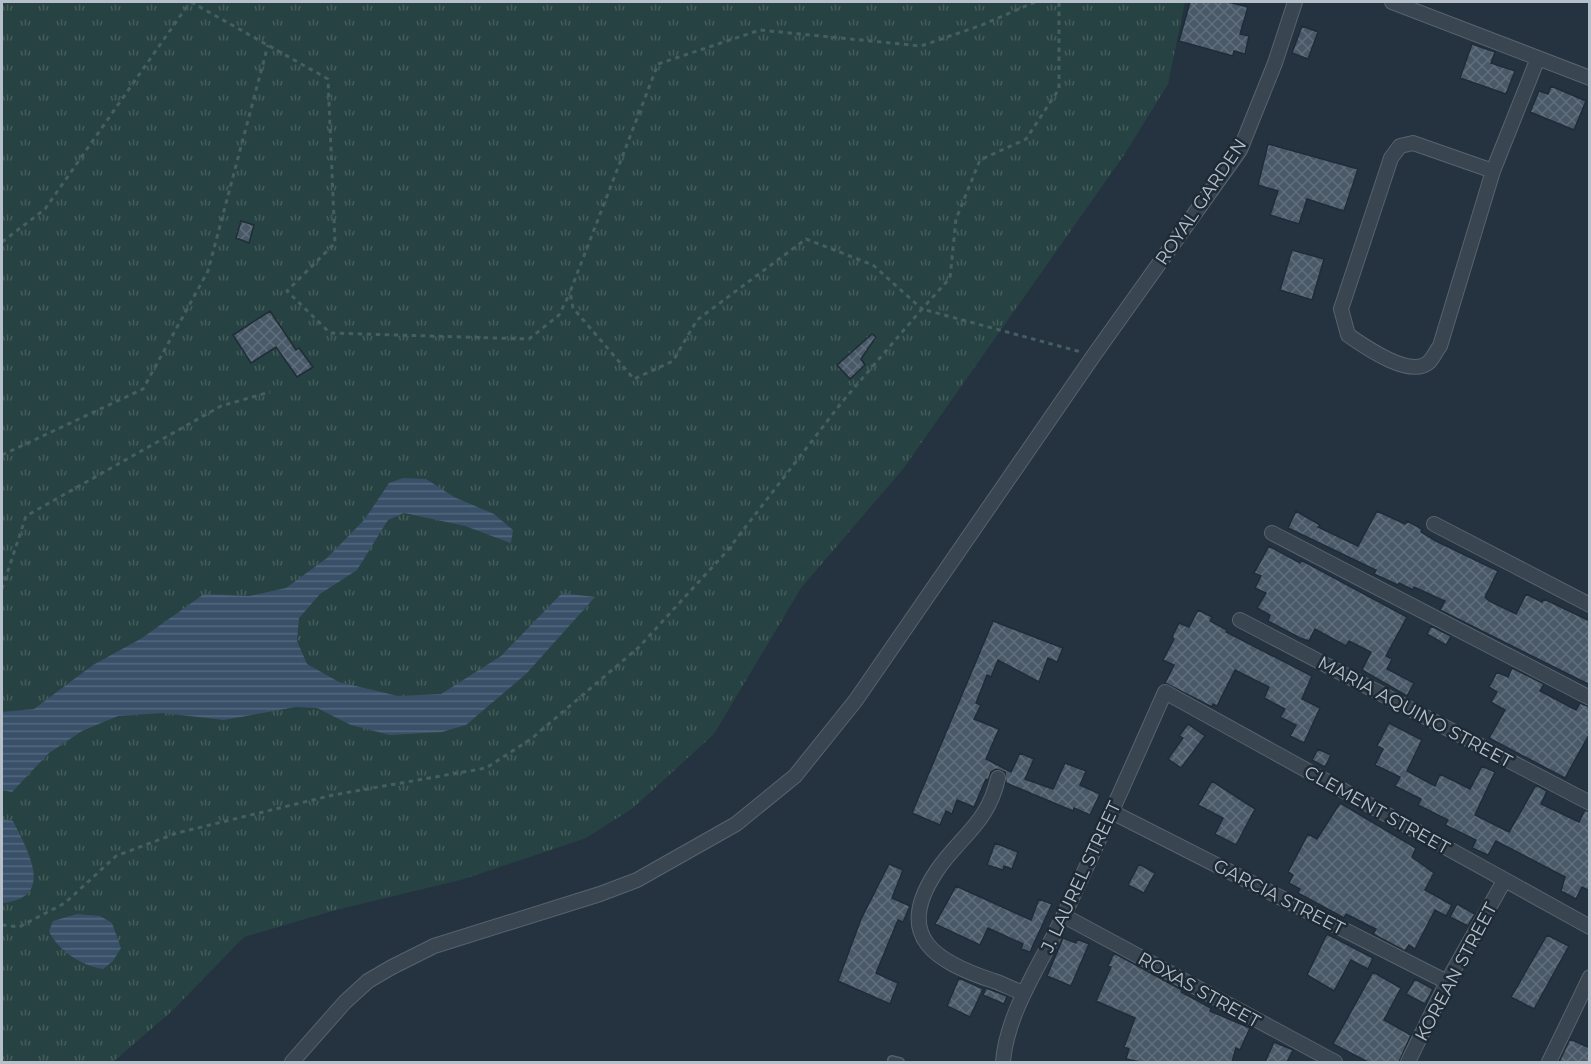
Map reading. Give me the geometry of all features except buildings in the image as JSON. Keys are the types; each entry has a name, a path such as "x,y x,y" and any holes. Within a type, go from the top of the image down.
{"street":[{"name":"ROYAL GARDEN","path":"292,1062 345,1002 368,981 392,967 434,946 600,894 637,880 736,824 795,776 856,700 1094,355 1240,150 1295,2"},
{"path":"1392,2 1590,78"},
{"path":"1493,171 1413,143 1400,146 1391,158 1341,309 1348,335 1388,360 1405,365 1421,366 1429,363 1440,346 1493,171 1538,58"},
{"path":"1434,524 1590,605"},
{"path":"1272,534 1590,698"},
{"name":"MARIA AQUINO STREET","path":"1240,620 1590,803"},
{"name":"J. LAUREL STREET","path":"1003,1062 1005,1048 1024,993 1064,916 1165,692"},
{"name":"CLEMENT STREET","path":"1165,692 1590,927"},
{"path":"998,778 994,795 976,827 937,871 925,892 919,913 922,940 934,955 1024,993"},
{"name":"GARCIA STREET","path":"1112,812 1447,982"},
{"name":"KOREAN STREET","path":"1408,1062 1447,982 1504,881"},
{"name":"ROXAS STREET","path":"1064,916 1257,1023 1335,1062"},
{"path":"1550,1062 1590,977"}],"lane":[{"path":"892,1060 900,1062"}],"path":[{"path":"2,242 45,209 191,2 328,79 335,243 287,291 330,333 529,339 559,315 570,292 658,64 760,30 921,46 982,25 1035,2"},
{"path":"2,925 19,927 64,903 116,856 177,833 333,795 486,768 531,739 639,647 711,568 842,402 950,278 956,219 980,160 1026,139 1059,89 1059,2"},
{"path":"2,455 143,389 208,271 268,45"},
{"path":"570,292 573,308 634,379 673,360 697,320 806,239 873,265 921,309 1094,355"},
{"path":"2,589 26,516 221,406 270,392"}],"green space":[{"path":"2,2 1185,2 1168,84 1124,155 903,469 801,588 714,734 633,808 586,838 464,879 336,910 244,937 172,1011 113,1062 2,1062"}],"water":[{"path":"403,478 426,479 454,497 494,514 513,530 511,543 465,526 404,513 388,520 357,570 320,594 299,618 297,641 307,664 339,682 398,696 441,694 501,656 562,593 595,597 527,673 466,725 442,732 390,735 351,725 317,708 296,707 224,720 163,713 118,716 82,731 49,753 12,792 2,790 2,712 34,709 93,665 142,638 204,594 249,596 286,588 327,558 365,519 389,483"},
{"path":"2,819 13,821 30,859 33,883 29,892 19,899 2,903"},
{"path":"77,914 100,916 112,923 121,948 113,961 103,969 71,956 58,945 49,931 53,921"}]}
